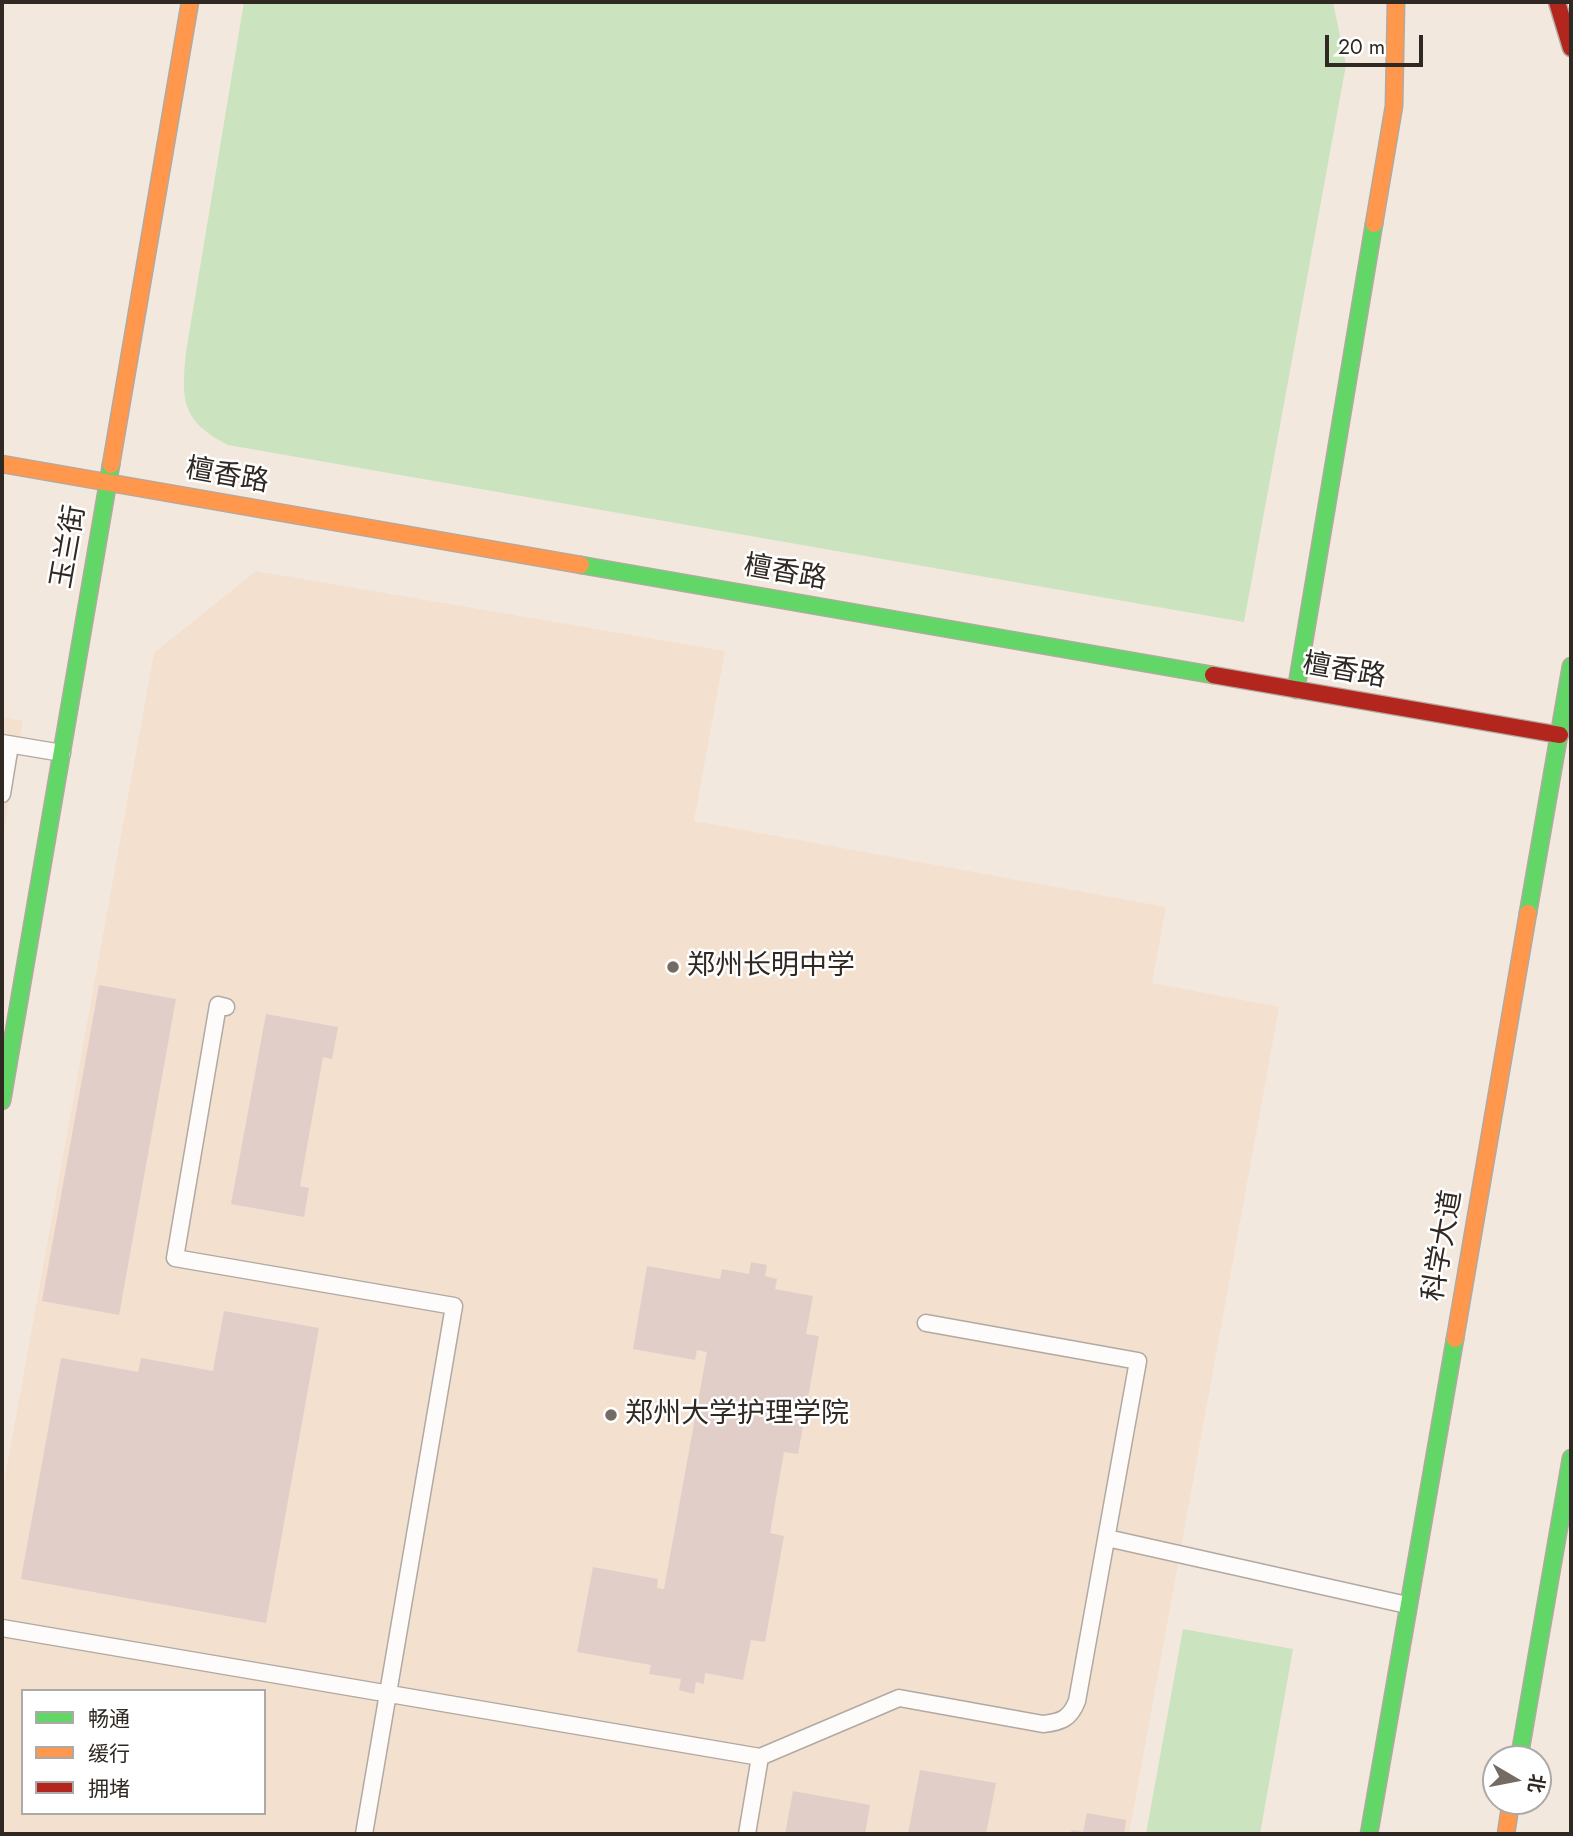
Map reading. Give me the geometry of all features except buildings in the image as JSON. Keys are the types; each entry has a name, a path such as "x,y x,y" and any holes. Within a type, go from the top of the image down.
{"main road":[{"name":"玉兰街","path":"2,1101 190,2"},
{"path":"1296,690 1394,106 1396,2"},
{"path":"1557,2 1571,48"},
{"name":"檀香路","path":"2,464 1560,735"},
{"name":"科学大道","path":"1369,1834 1571,666"},
{"path":"1521,1745 1571,1458"},
{"path":"1506,1834 1509,1815"}],"lane":[{"path":"2,794 6,744 62,753"},
{"path":"226,1007 218,1005 175,1258 454,1306 364,1834"},
{"path":"2,1628 760,1757 900,1698 1043,1724 1066,1719 1077,1702 1138,1361 926,1323"},
{"path":"1107,1538 1407,1605"},
{"path":"747,1834 760,1757"}],"shaded area":[{"path":"256,571 725,651 694,821 1166,907 1152,983 1279,1007 1129,1834 2,1834 2,1494 154,653"},
{"path":"2,717 23,721 2,842"}],"green space":[{"path":"244,2 1333,2 1346,65 1244,622 228,445 213,436 201,427 188,408 184,369"},
{"path":"1183,1629 1293,1649 1260,1834 1146,1834"}],"traffic: fast":[{"path":"1296,690 1374,224"},
{"path":"2,1101 111,465"},
{"path":"581,565 1213,675"},
{"path":"1528,913 1571,666"},
{"path":"1369,1834 1455,1339"},
{"path":"1521,1745 1571,1458"}],"traffic: slow":[{"path":"111,465 190,2"},
{"path":"1374,224 1394,106 1396,2"},
{"path":"2,464 581,565"},
{"path":"1455,1339 1528,913"},
{"path":"1506,1834 1509,1815"}],"traffic: jam":[{"path":"1557,2 1571,48"},
{"path":"1213,675 1560,735"}],"place":[{"name":"郑州长明中学","path":"673,967"},
{"name":"郑州大学护理学院","path":"611,1415"}]}
